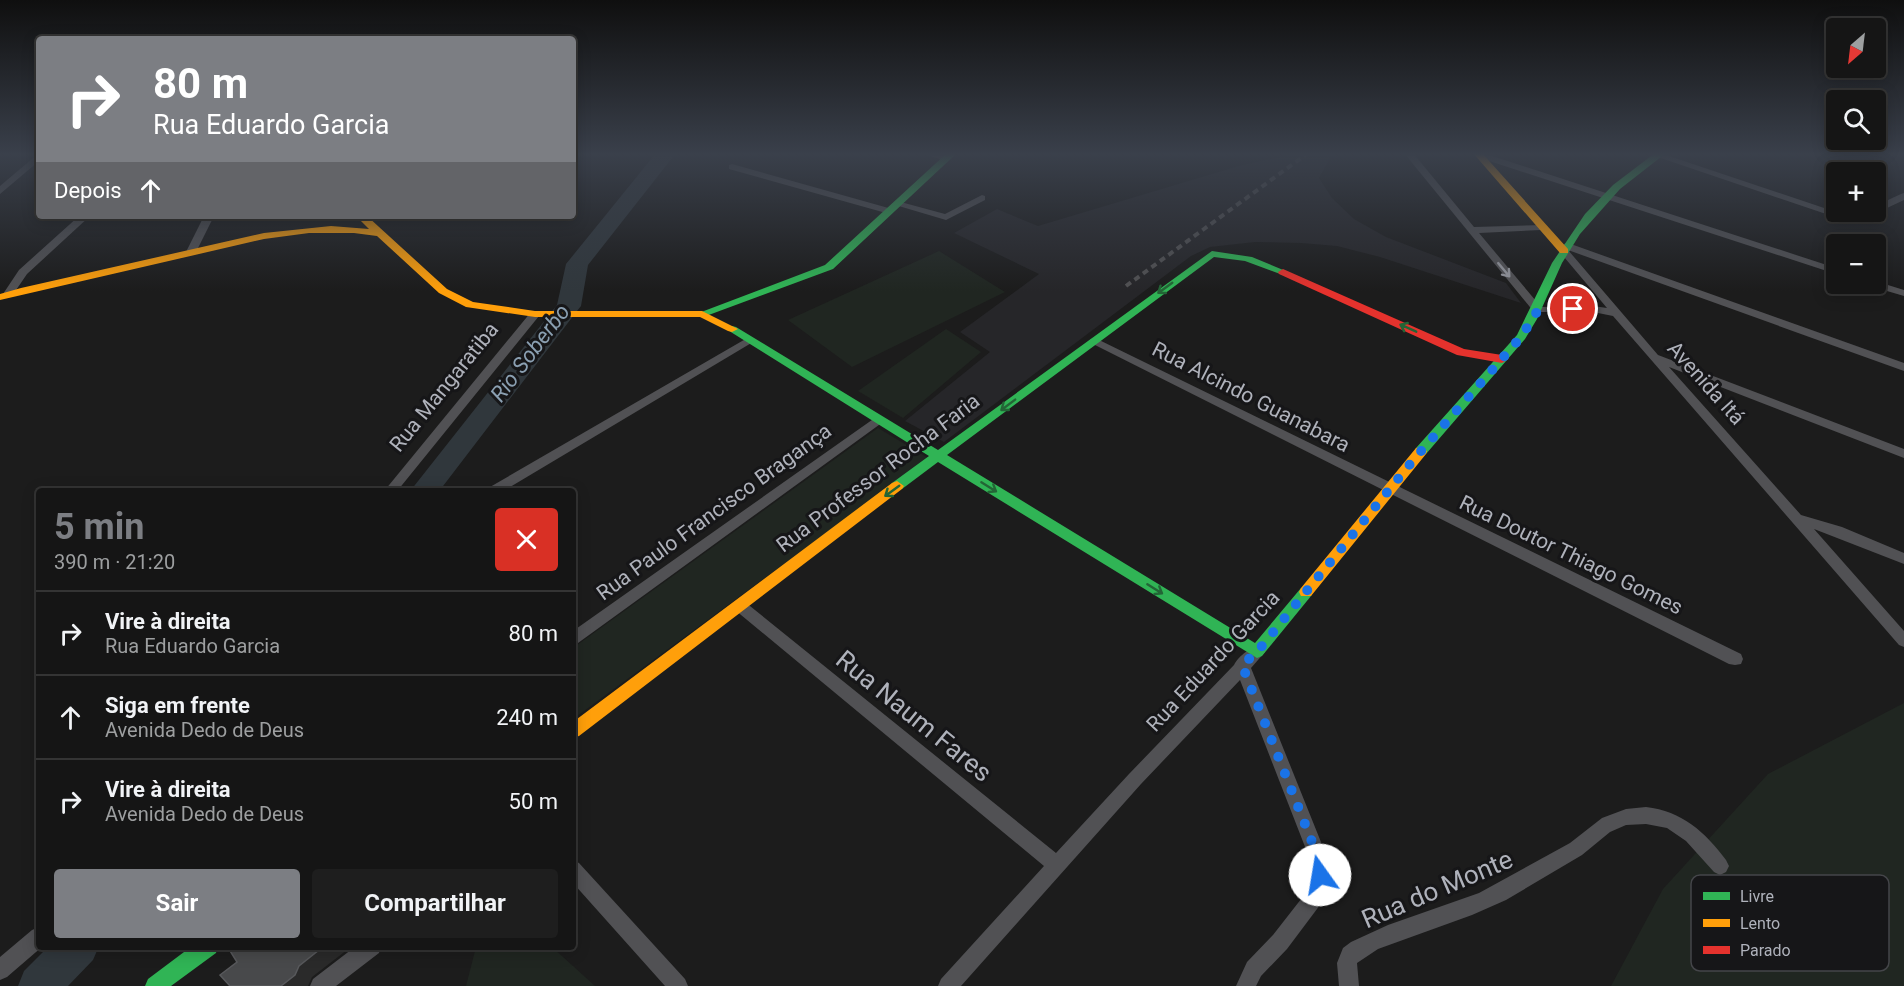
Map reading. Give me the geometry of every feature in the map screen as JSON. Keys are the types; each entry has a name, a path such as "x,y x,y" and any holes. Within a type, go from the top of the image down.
{"main road":[{"path":"4,296 57,281 191,252 361,222 377,233 442,291 470,305 535,314 702,314 829,267 902,199"},
{"name":"Avenida Itá","path":"1517,199 1541,227 1566,248"},
{"name":"Rua Eduardo Garcia","path":"1257,652 1389,489 1527,330 1566,248 1608,199"},
{"name":"Rua Professor Rocha Faria","path":"576,729 1212,254 1233,255 1258,261 1461,352"},
{"path":"702,314 749,339 1257,652"},
{"path":"1461,352 1502,359"},
{"path":"1461,352 1488,375"},
{"path":"155,986 204,950"}],"street":[{"path":"861,199 946,218 980,199"},
{"path":"1446,199 1538,310 1593,309 1619,314"},
{"path":"1620,199 1826,268"},
{"path":"1791,199 1826,211"},
{"path":"4,296 23,272 82,219"},
{"path":"191,252 208,219"},
{"path":"1471,230 1541,227"},
{"path":"1566,248 1904,367"},
{"name":"Avenida Itá","path":"1566,248 1576,265 1653,356 1904,641"},
{"path":"1576,265 1580,256 1598,258"},
{"path":"1886,288 1904,293"},
{"path":"1593,309 1606,299"},
{"name":"Rua Mangaratiba","path":"393,488 535,314"},
{"path":"498,488 749,339"},
{"name":"Rua Alcindo Guanabara","path":"1095,340 1389,489"},
{"path":"1653,356 1904,454"},
{"name":"Rua Paulo Francisco Bragança","path":"576,637 879,419"},
{"name":"Rua Doutor Thiago Gomes","path":"1389,489 1735,659"},
{"path":"1799,520 1837,531 1904,559"},
{"name":"Rua Naum Fares","path":"740,606 1057,865"},
{"name":"Rua Eduardo Garcia","path":"948,986 1242,665 1257,652"},
{"path":"1242,665 1318,857 1320,875 1313,899 1280,942 1254,969 1246,986"},
{"name":"Rua do Monte","path":"1349,986 1346,970 1349,957 1353,952 1371,942 1473,905 1529,879 1584,843 1608,824 1634,815 1656,817 1681,826 1698,840 1720,866"},
{"path":"576,872 678,986"},
{"path":"0,970 36,940"},
{"path":"320,986 367,950"}],"shaded area":[{"path":"1128,199 1333,199 1354,219 1386,237 1506,283 1521,303 1380,257 1337,246 1255,242 1210,247 1191,256 944,442 905,421 990,352 960,332 1039,274 954,233 997,209 1038,226"},
{"path":"939,251 1005,292 852,367 788,320"},
{"path":"946,329 981,352 903,418 858,391"},
{"path":"878,428 928,458 576,717 576,646"},
{"path":"1904,703 1904,986 1611,986 1663,889 1768,774"},
{"path":"475,950 555,950 595,986 466,986"}],"building":[{"path":"230,950 319,950 299,966 295,975 281,986 230,986 220,975 237,962"}],"waterway":[{"name":"Rio Soberbo","path":"427,488 569,306 577,264 629,199"},
{"name":"Rio Soberbo","path":"39,986 75,950"}],"railway":[{"path":"1126,286 1245,199"}],"traffic: fast":[{"path":"702,314 829,267 902,199"},
{"path":"1421,451 1521,337 1566,248 1576,232 1604,199"},
{"path":"897,486 1212,254 1248,259 1283,272"},
{"path":"732,329 1257,652 1306,592"},
{"path":"155,986 204,950"}],"traffic: slow":[{"path":"1518,199 1564,251"},
{"path":"364,219 443,291 470,305 535,314 702,314 732,329"},
{"path":"0,297 264,236 331,229 377,233"},
{"path":"1306,592 1421,451"},
{"path":"576,729 897,486"}],"traffic: jam":[{"path":"1283,272 1461,352 1502,359"}],"route":[{"path":"1320,875 1318,857 1242,665 1257,652 1415,458 1521,337 1538,310 1573,309"}]}
